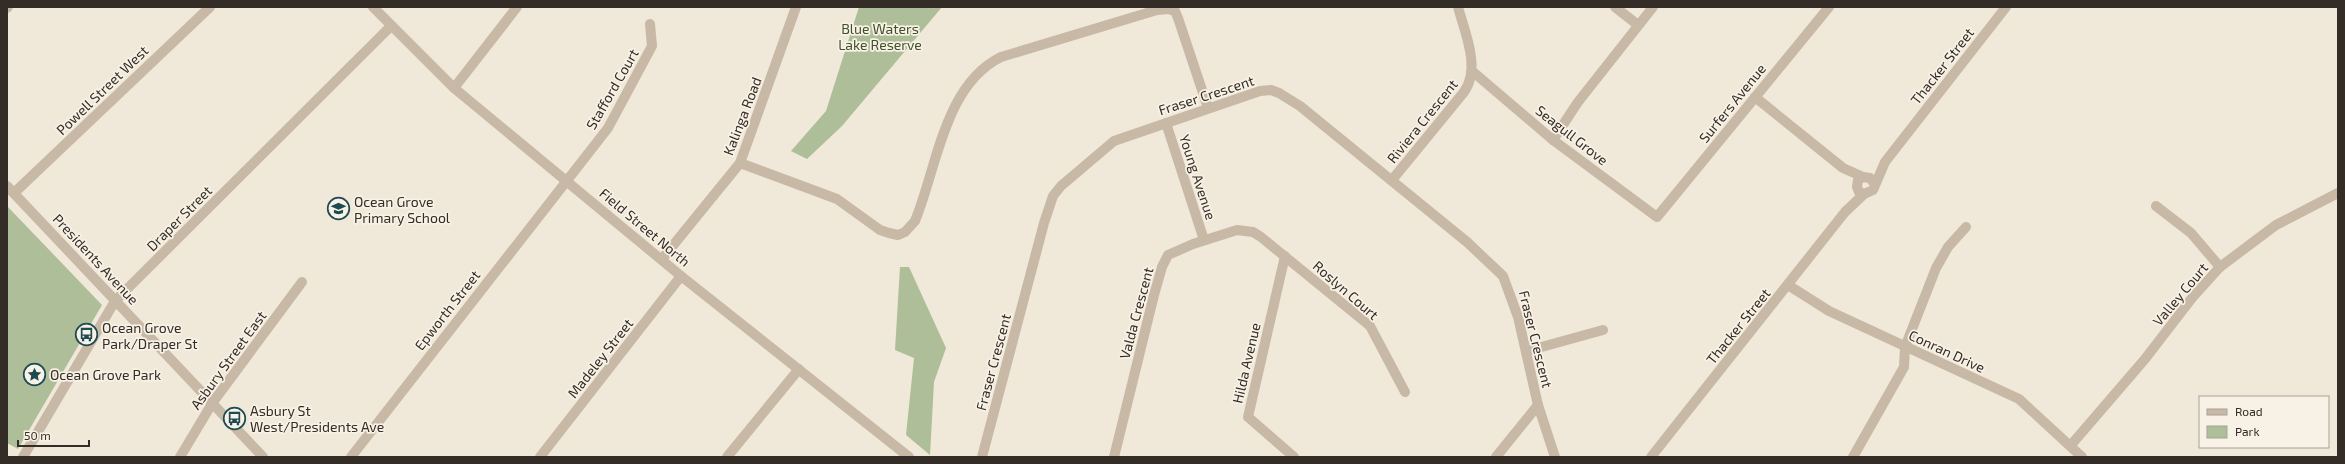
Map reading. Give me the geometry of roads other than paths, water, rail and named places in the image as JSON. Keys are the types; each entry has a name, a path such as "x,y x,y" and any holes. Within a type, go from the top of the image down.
{"street":[{"name":"Powell Street West","path":"11,189 210,7"},
{"name":"Field Street North","path":"373,7 454,88 681,276 909,457"},
{"path":"454,88 517,7"},
{"name":"Kalinga Road","path":"662,259 740,163 796,7"},
{"name":"Riviera Crescent","path":"1392,180 1464,92 1471,80 1472,70 1458,7"},
{"path":"1615,7 1638,25"},
{"path":"1553,140 1578,102 1653,7"},
{"name":"Surfers Avenue","path":"1657,217 1829,7"},
{"name":"Thacker Street","path":"1874,184 1885,162 2006,7"},
{"path":"740,163 837,199 880,230 898,235 905,232 915,221 947,122 968,85 987,64 1001,57 1168,9 1175,11 1178,18 1208,108"},
{"name":"Stafford Court","path":"566,181 608,128 652,46 650,24"},
{"name":"Draper Street","path":"22,457 115,301 391,26"},
{"name":"Seagull Grove","path":"1472,70 1553,140 1657,217"},
{"name":"Fraser Crescent","path":"982,457 1044,223 1053,196 1070,176 1114,140 1260,91 1271,90 1280,93 1300,106 1482,254 1503,276 1509,286 1527,351 1538,405 1554,457"},
{"path":"1755,97 1843,168 1859,189 1871,193 1874,184 1872,179 1843,168"},
{"name":"Young Avenue","path":"1166,123 1204,240"},
{"name":"Thacker Street","path":"1864,176 1885,162"},
{"path":"1859,189 1858,180 1864,176"},
{"name":"Epworth Street","path":"351,457 566,181"},
{"name":"Presidents Avenue","path":"11,189 115,301 213,402 263,457"},
{"name":"Thacker Street","path":"1651,457 1845,212 1859,189"},
{"name":"Valley Court","path":"2071,445 2145,359 2192,298 2220,267 2276,225 2338,192"},
{"path":"2156,206 2191,233 2220,267"},
{"path":"1853,457 1904,367 1905,347 1936,268 1948,247 1966,227"},
{"name":"Valda Crescent","path":"1114,457 1162,267 1168,255 1204,240 1237,230 1245,230 1261,237 1285,256"},
{"name":"Roslyn Court","path":"1285,256 1370,326 1405,392"},
{"name":"Hilda Avenue","path":"1285,256 1248,417 1294,457"},
{"name":"Madeley Street","path":"540,457 681,276"},
{"name":"Asbury Street East","path":"180,457 213,402 302,282"},
{"name":"Conran Drive","path":"1788,285 1829,310 2019,400 2071,445 2082,457"},
{"path":"1527,351 1603,330"},
{"path":"728,457 799,369"},
{"path":"1496,457 1538,405"}],"place":[{"name":"Ocean Grove Primary School","path":"339,209"},
{"name":"Ocean Grove Park/Draper St","path":"86,335"},
{"name":"Ocean Grove Park","path":"34,374"},
{"name":"Asbury St West/Presidents Ave","path":"235,418"}],"park label":[{"name":"Blue Waters Lake Reserve","path":"880,36"}]}
